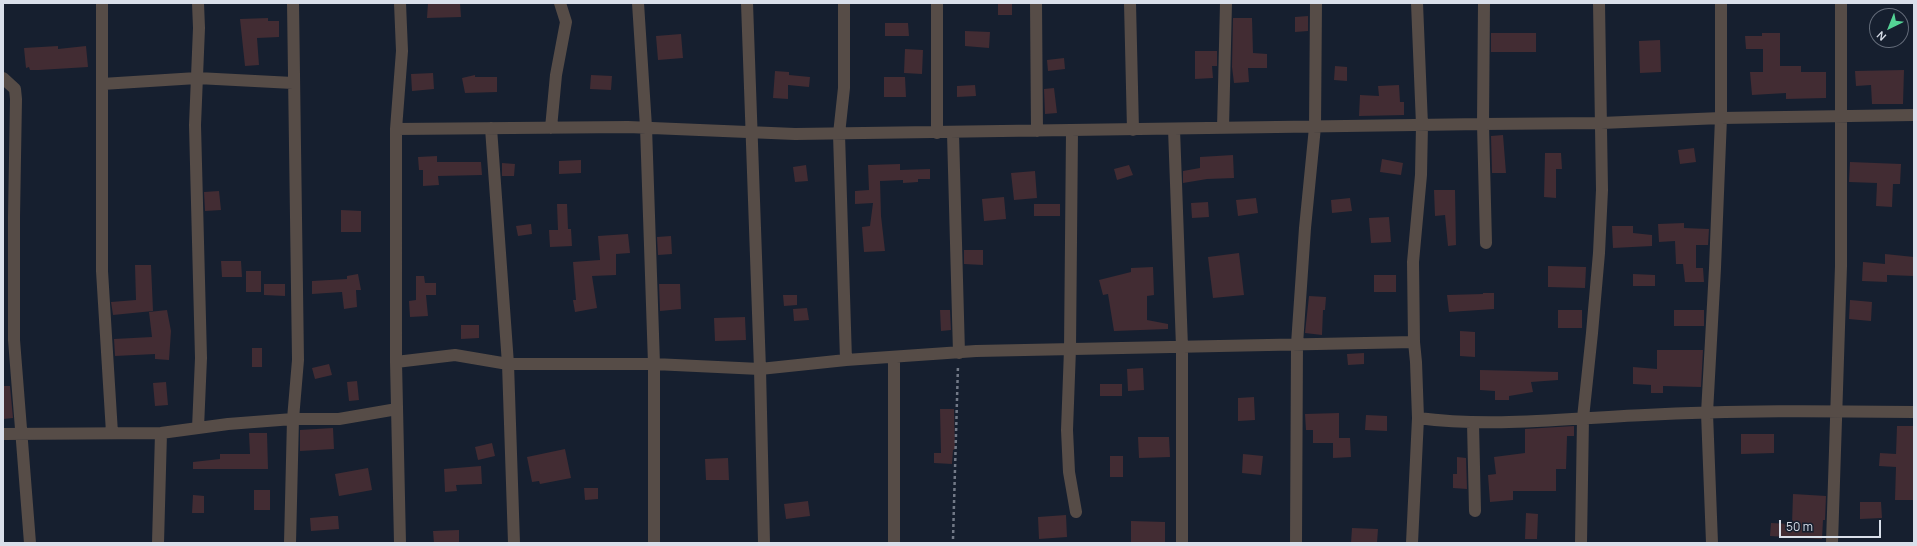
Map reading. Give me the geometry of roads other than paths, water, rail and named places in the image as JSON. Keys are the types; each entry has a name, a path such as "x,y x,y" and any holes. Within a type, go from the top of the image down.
{"street":[{"path":"102,3 102,271 112,433"},
{"path":"198,3 195,125 201,358 198,428"},
{"path":"290,543 293,419 298,360 293,3"},
{"path":"400,3 402,51 396,129 396,362 400,543"},
{"path":"551,128 556,75 566,22 560,3"},
{"path":"638,3 646,128 654,364 654,543"},
{"path":"747,3 760,369 764,543"},
{"path":"844,3 844,88 839,134 846,360"},
{"path":"937,3 937,132"},
{"path":"1036,3 1037,132"},
{"path":"1130,3 1133,130"},
{"path":"1223,128 1226,3"},
{"path":"1296,543 1297,344 1305,228 1315,127 1316,3"},
{"path":"1412,543 1418,418 1414,342 1413,262 1421,175 1422,125 1417,3"},
{"path":"1484,3 1483,124 1486,244"},
{"path":"1581,543 1583,418 1599,253 1602,190 1599,3"},
{"path":"1712,543 1707,413 1721,118 1721,3"},
{"path":"1832,543 1841,266 1841,3"},
{"path":"3,78 15,89 16,99 14,340 30,543"},
{"path":"102,84 197,78 293,83"},
{"path":"396,129 646,128 839,134 1483,124 1600,124 1721,118 1914,115"},
{"path":"492,128 508,364 514,543"},
{"path":"1174,129 1182,347 1182,543"},
{"path":"1072,131 1070,349 1066,430 1069,472 1076,512"},
{"path":"953,132 959,353"},
{"path":"396,362 456,355 508,364 654,364 760,369 846,360 959,353 1070,349 1414,342"},
{"path":"894,358 894,543"},
{"path":"3,434 161,433 293,419 340,419 397,409"},
{"path":"1418,418 1473,423 1707,413 1836,411 1914,412"},
{"path":"1473,423 1475,511"},
{"path":"158,543 161,433"}]}
